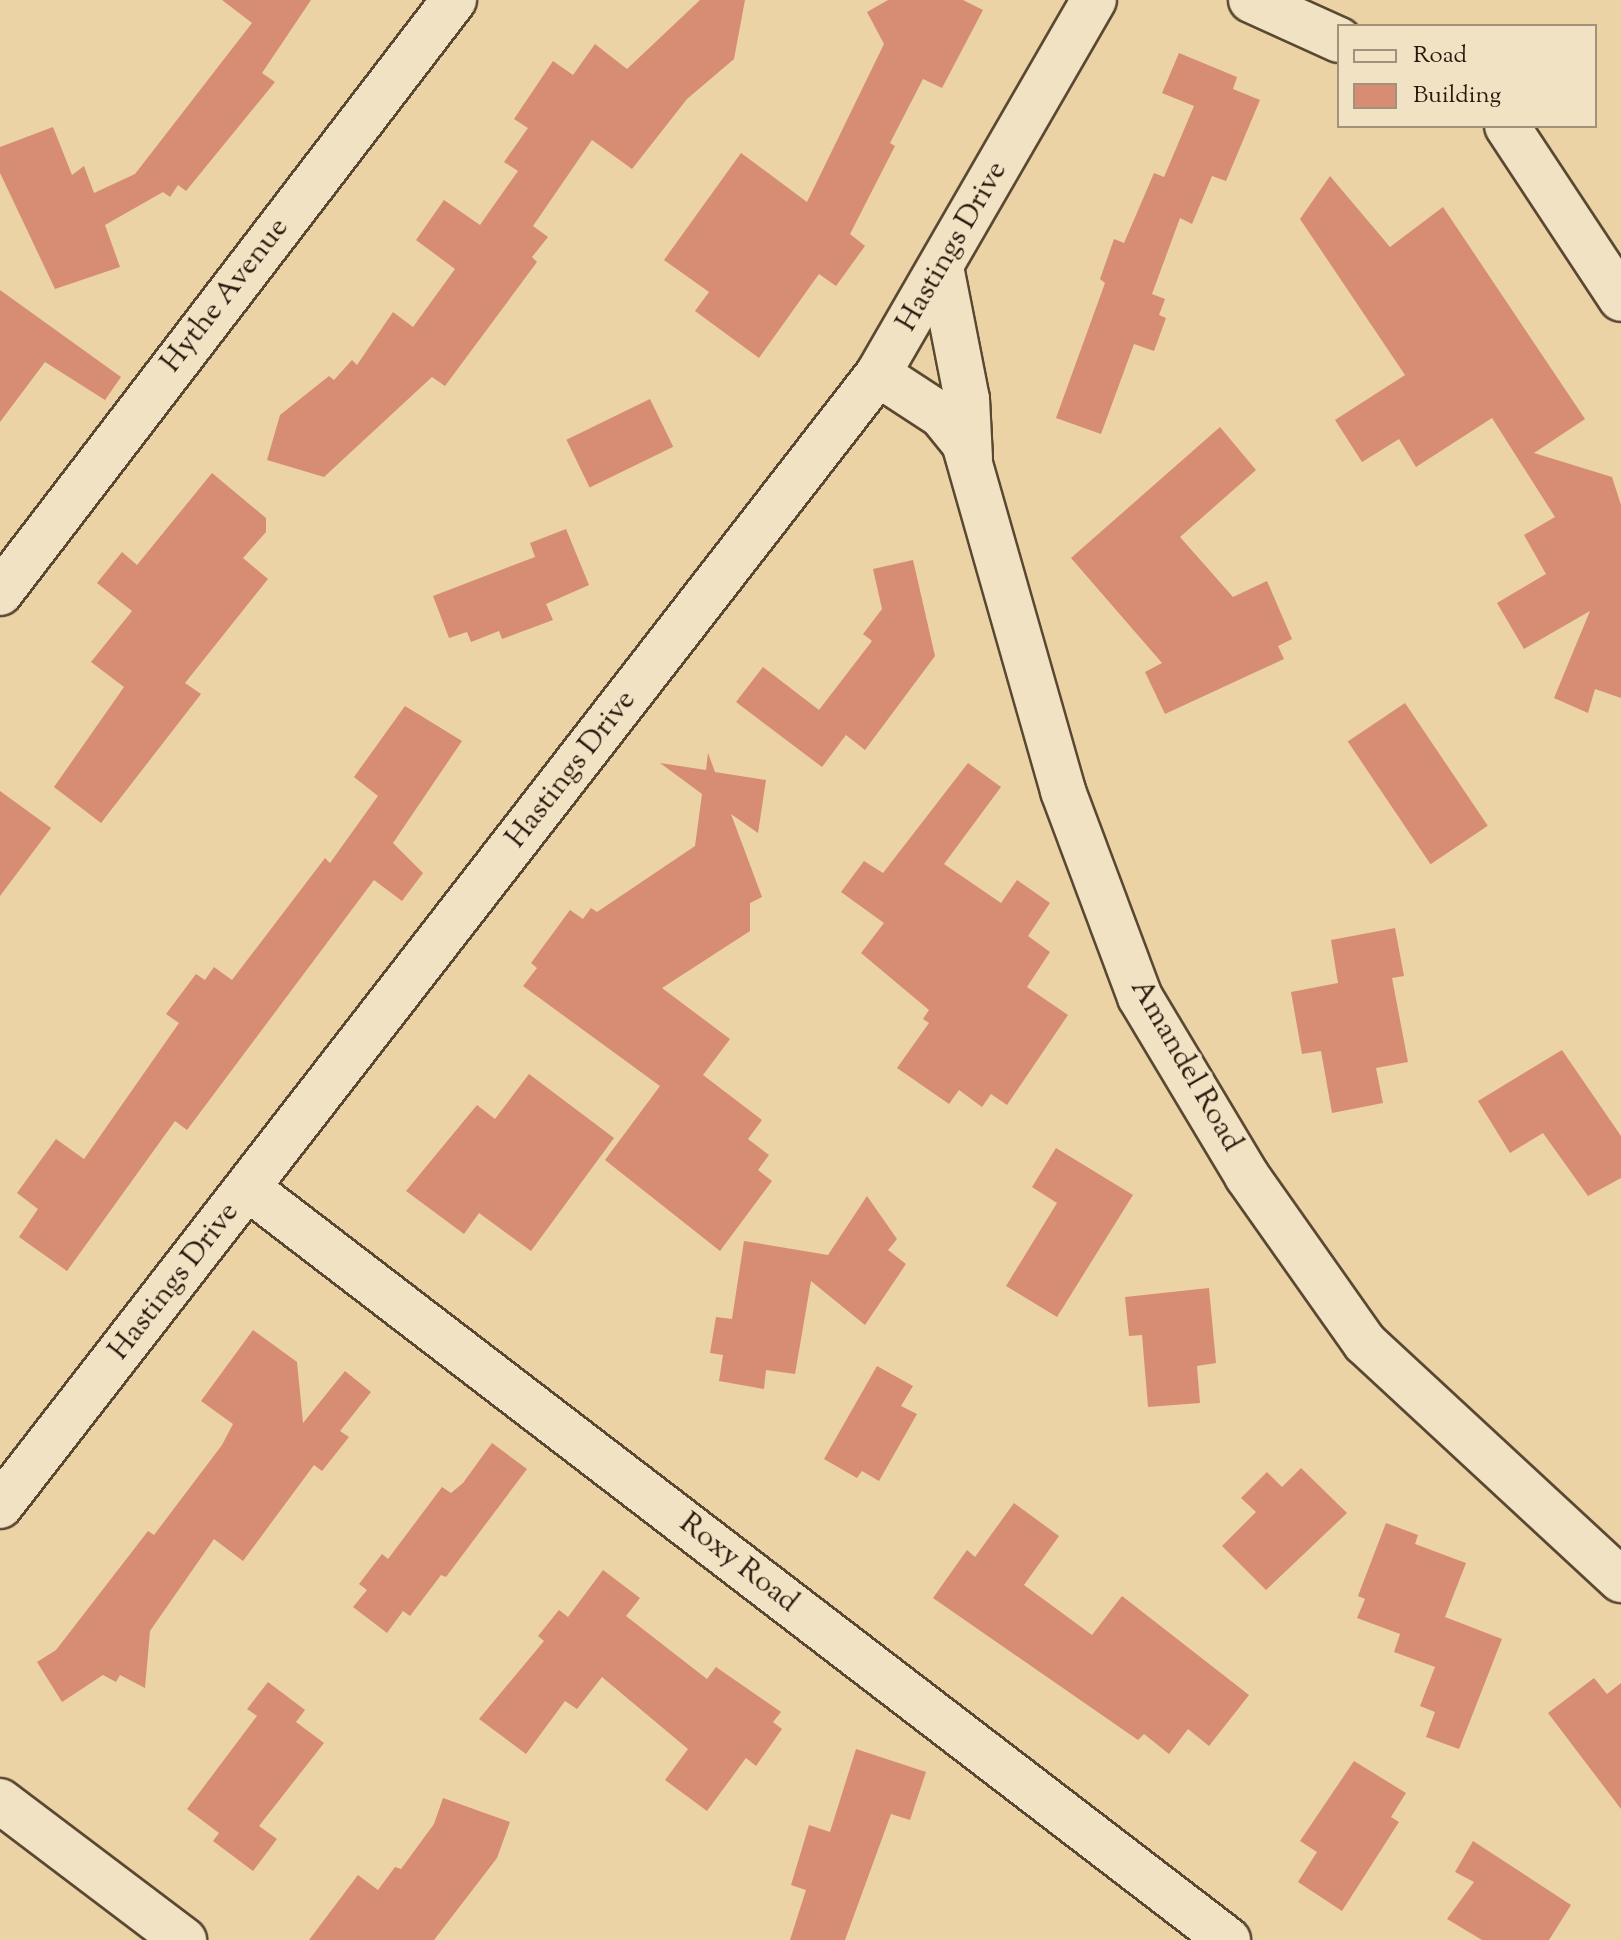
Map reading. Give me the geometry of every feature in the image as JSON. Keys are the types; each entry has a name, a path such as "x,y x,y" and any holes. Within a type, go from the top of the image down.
{"street":[{"name":"Hythe Avenue","path":"0,593 454,0"},
{"name":"Hastings Drive","path":"0,1506 249,1189 878,374 942,272 1094,0"},
{"path":"1251,0 1337,39"},
{"path":"1508,128 1621,299"},
{"path":"942,272 967,399 970,460"},
{"name":"Amandel Road","path":"878,374 941,415 970,460 1063,791 1140,997 1247,1176 1365,1343 1621,1580"},
{"name":"Roxy Road","path":"249,1189 1228,1940"},
{"path":"0,1801 184,1940"}],"building":[{"path":"222,0 311,0 262,73 275,82 186,191 178,185 170,197 163,192 105,225 120,267 55,289 0,173 0,147 53,127 72,175 84,166 94,193 135,174 252,23"},
{"path":"700,0 745,0 734,59 687,99 632,169 592,140 533,226 548,237 532,257 537,262 445,386 432,377 324,477 267,460 280,415 329,376 334,380 352,360 357,365 393,312 413,327 455,269 416,240 444,200 480,225 518,171 504,162 528,128 514,119 553,61 573,75 595,44 627,69"},
{"path":"888,0 963,0 983,10 942,88 923,79 890,143 895,146 850,234 865,246 836,286 819,274 759,358 695,311 709,292 664,260 741,153 807,202 884,44 867,12"},
{"path":"1179,53 1237,77 1233,89 1260,100 1226,181 1212,176 1192,224 1180,218 1152,294 1165,299 1159,315 1166,318 1154,351 1134,344 1101,434 1056,418 1105,283 1100,279 1114,239 1124,243 1154,173 1164,177 1194,106 1162,93"},
{"path":"1330,176 1390,247 1443,207 1585,419 1534,453 1612,477 1621,505 1621,698 1595,689 1588,713 1554,698 1590,611 1524,649 1497,603 1546,574 1524,535 1555,517 1492,418 1416,467 1399,439 1362,462 1335,420 1405,375 1300,219"},
{"path":"0,290 121,377 105,400 45,362 0,422"},
{"path":"650,399 673,447 590,487 566,440"},
{"path":"1220,427 1256,470 1180,537 1233,597 1267,581 1292,639 1278,646 1284,659 1165,714 1145,672 1162,663 1071,558"},
{"path":"212,473 266,518 266,532 243,558 268,579 185,683 201,694 101,823 54,787 124,687 91,662 132,611 97,583 122,552 137,565"},
{"path":"566,529 589,585 546,604 553,620 502,639 499,631 471,642 467,632 449,638 433,596 535,557 530,543"},
{"path":"913,560 935,656 865,750 846,735 822,767 736,702 763,667 819,710 872,641 863,634 882,609 873,569"},
{"path":"1405,703 1488,826 1431,864 1348,742"},
{"path":"405,706 462,741 393,843 423,873 402,901 374,880 187,1130 175,1121 67,1271 19,1237 38,1209 17,1193 56,1139 84,1159 179,1023 166,1014 196,974 205,980 214,967 232,980 325,858 330,863 378,796 354,777"},
{"path":"708,753 715,772 766,780 758,833 731,814 762,897 750,903 750,931 662,988 730,1039 703,1075 762,1120 748,1139 769,1155 758,1170 772,1181 720,1251 605,1160 660,1086 523,986 537,968 531,963 570,910 583,919 591,908 597,912 695,846 702,794 660,763 706,770"},
{"path":"968,763 1001,787 944,864 1001,903 1017,880 1050,903 1028,936 1050,952 1027,987 1068,1015 1007,1105 991,1094 982,1107 959,1090 949,1104 897,1068 929,1023 923,1019 929,1010 861,953 884,923 841,892 864,861 883,873"},
{"path":"0,791 51,828 0,896"},
{"path":"1395,928 1404,976 1392,978 1408,1062 1376,1068 1383,1103 1332,1113 1321,1051 1302,1054 1291,992 1338,983 1331,940"},
{"path":"1562,1050 1621,1136 1621,1178 1588,1196 1543,1133 1510,1153 1478,1101"},
{"path":"529,1074 614,1138 531,1251 479,1213 464,1234 406,1191 477,1105 495,1119"},
{"path":"1056,1148 1133,1195 1057,1317 1006,1286 1057,1203 1032,1187"},
{"path":"867,1196 897,1239 888,1250 906,1264 865,1325 811,1281 795,1374 766,1370 764,1389 719,1381 723,1355 710,1353 716,1317 732,1319 744,1241 828,1255"},
{"path":"1209,1288 1216,1363 1197,1366 1200,1403 1148,1407 1142,1335 1129,1336 1125,1297"},
{"path":"253,1330 297,1362 303,1423 345,1371 371,1392 340,1431 349,1437 322,1471 314,1465 243,1561 214,1539 150,1631 145,1688 120,1675 116,1682 103,1675 62,1702 37,1662 56,1650 148,1531 154,1535 222,1445 233,1424 201,1401"},
{"path":"877,1366 913,1386 901,1406 917,1414 879,1481 862,1471 857,1478 824,1459"},
{"path":"492,1443 527,1469 446,1577 441,1575 410,1616 403,1611 387,1633 353,1607 367,1590 359,1584 382,1554 388,1559 442,1487 451,1493 463,1483"},
{"path":"1301,1468 1347,1513 1266,1590 1222,1546 1256,1512 1241,1498 1267,1472 1282,1487"},
{"path":"1014,1503 1059,1536 1024,1585 1092,1635 1122,1596 1249,1695 1209,1746 1188,1729 1169,1754 1144,1734 1138,1740 933,1598 967,1550 975,1557"},
{"path":"1386,1523 1418,1535 1415,1544 1466,1563 1445,1617 1502,1639 1459,1749 1426,1737 1435,1712 1420,1706 1435,1667 1394,1652 1400,1634 1357,1618 1365,1599 1358,1596"},
{"path":"603,1570 640,1598 626,1616 707,1679 716,1667 781,1712 773,1722 782,1729 756,1766 746,1758 707,1811 665,1780 688,1749 602,1677 577,1709 565,1701 526,1754 479,1719 544,1641 538,1636 559,1610 568,1617"},
{"path":"1594,1678 1607,1694 1621,1683 1621,1809 1548,1713"},
{"path":"268,1682 305,1710 296,1722 324,1743 259,1826 277,1839 253,1871 213,1841 219,1833 187,1809 257,1716 247,1709"},
{"path":"856,1749 926,1772 910,1820 891,1814 845,1940 790,1940 806,1890 791,1885 809,1825 830,1832"},
{"path":"1354,1761 1406,1793 1391,1817 1399,1822 1342,1911 1298,1882 1317,1852 1300,1841"},
{"path":"443,1798 510,1822 497,1858 434,1940 309,1940 358,1875 378,1890 395,1867 401,1869 434,1824"},
{"path":"1473,1841 1571,1905 1549,1940 1482,1940 1447,1919 1474,1882 1455,1872"}]}
